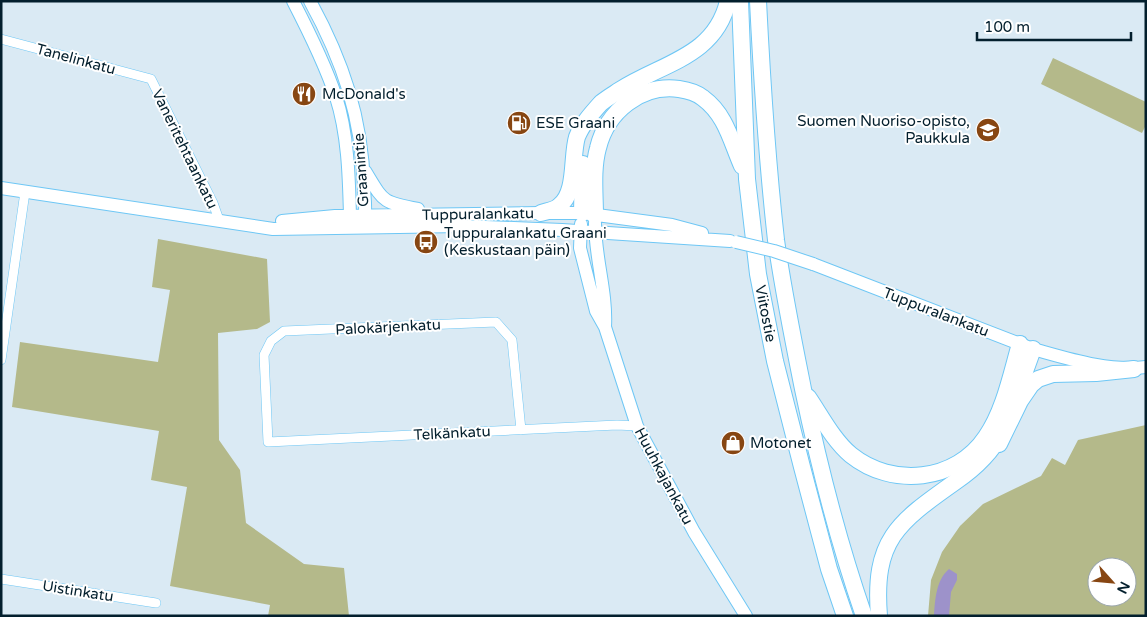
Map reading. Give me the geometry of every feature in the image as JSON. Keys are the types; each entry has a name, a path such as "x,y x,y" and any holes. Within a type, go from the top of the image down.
{"highway":[{"path":"541,213 560,206 567,198 571,186 573,160 578,136 589,116 604,101 632,83 699,48 711,37 720,23 728,1"},
{"name":"Viitostie","path":"740,1 747,179 758,274 775,361 829,569 845,616"},
{"name":"Viitostie","path":"758,1 761,70 777,241 790,324 814,442 845,562 864,616"},
{"path":"591,220 583,156 591,130 604,110 632,83"},
{"path":"591,220 598,148 605,129 616,113 632,99 647,91 665,87 684,90 702,96 722,118 731,136 747,179"},
{"path":"803,390 837,440 851,455 868,466 886,474 907,477 928,475 950,468 969,456 986,438 996,421 1027,346"},
{"path":"878,616 878,575 885,548 891,537 913,512 978,465 999,438 1007,422 1027,346"},
{"path":"944,489 964,479 987,461 1004,438 1020,401 1038,379 1053,374 1096,373 1140,368"}],"street":[{"name":"Graanintie","path":"293,1 306,26 337,98 346,148 350,216 353,223 358,227 365,216 363,169 358,123 344,72 310,1"},
{"name":"Tanelinkatu","path":"1,39 151,79"},
{"name":"Vaneritehtaankatu","path":"151,79 222,220"},
{"path":"363,169 375,190 387,202 442,214"},
{"name":"Tuppuralankatu","path":"1,188 273,228 461,226 581,231 591,220"},
{"path":"1,360 25,192"},
{"name":"Tuppuralankatu","path":"222,220 272,222 350,216 541,213 591,220 615,217 672,225 774,251 814,264 1027,346 1105,366 1140,368"},
{"name":"Huuhkajankatu","path":"591,220 581,231 580,248 596,311 605,327 637,426 694,532 744,615"},
{"name":"Huuhkajankatu","path":"591,220 606,308 605,327"},
{"name":"Palokärjenkatu","path":"268,442 264,355 270,341 284,331 496,322 512,340 521,430"},
{"name":"Telkänkatu","path":"268,442 617,425 637,426"},
{"name":"Uistinkatu","path":"1,579 156,603"}],"green space":[{"path":"1053,58 1146,102 1146,125 1142,133 1041,84"},
{"path":"158,239 267,259 270,322 257,329 218,333 219,440 240,470 246,523 304,564 344,568 349,616 268,616 270,605 170,586 187,487 151,480 159,431 12,407 20,342 158,362 170,290 152,287"},
{"path":"1146,425 1146,616 928,616 931,580 942,552 960,526 983,504 1041,476 1052,458 1065,465 1078,440"}],"shaded area":[{"path":"949,569 957,574 957,580 951,592 949,616 934,616 939,584"}],"place":[{"name":"McDonald's","path":"304,94"},
{"name":"ESE Graani","path":"519,123"},
{"name":"Suomen Nuoriso-opisto, Paukkula","path":"988,130"},
{"name":"Tuppuralankatu Graani (Keskustaan päin)","path":"426,242"},
{"name":"Motonet","path":"733,443"}]}
